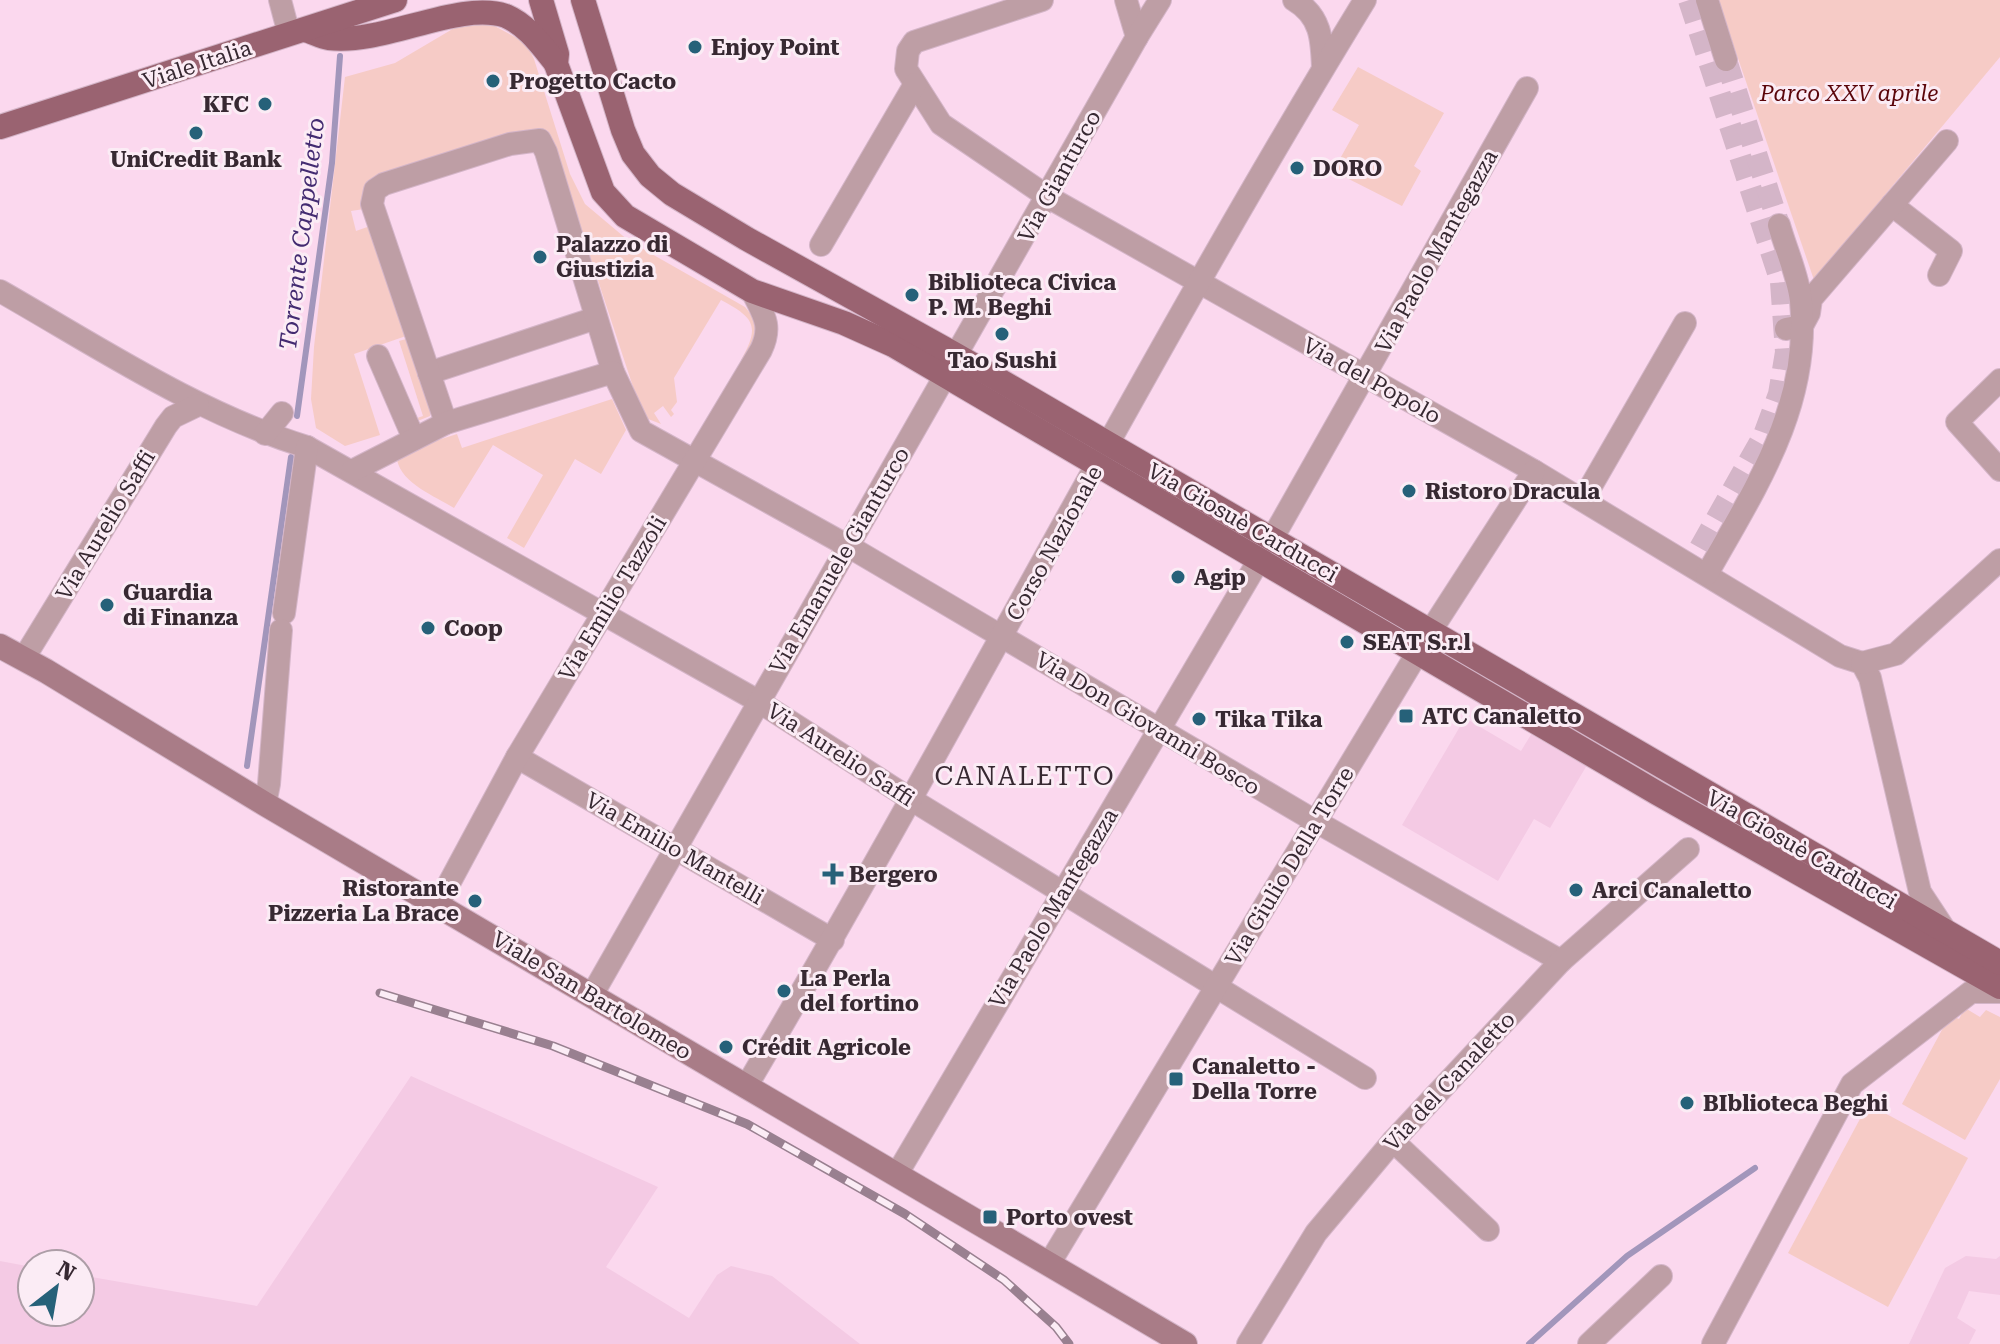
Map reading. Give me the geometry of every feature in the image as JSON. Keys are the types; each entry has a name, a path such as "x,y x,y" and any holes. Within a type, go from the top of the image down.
{"main road":[{"name":"Viale Italia","path":"0,127 395,0"},
{"name":"Via Giosuè Carducci","path":"541,0 557,54 556,64"},
{"name":"Via Giosuè Carducci","path":"583,0 633,154 650,176 672,194 951,366 1103,454 1272,539 1657,793 2000,990"},
{"name":"Via Giosuè Carducci","path":"297,32 328,38 365,36 443,16 495,12 519,23 556,64 603,192 625,216 752,291 951,366"},
{"name":"Via Giosuè Carducci","path":"1103,454 1259,560 1424,642 2000,963"},
{"name":"Viale San Bartolomeo","path":"0,646 1185,1344"}],"street":[{"path":"280,0 297,32"},
{"path":"821,245 911,76 908,51 914,42 1042,0"},
{"path":"1126,0 1137,37"},
{"name":"Via Gianturco","path":"951,366 1160,0"},
{"path":"1294,0 1307,8 1321,31 1323,68"},
{"name":"Corso Nazionale","path":"746,1087 912,800 1200,282 1365,0"},
{"path":"1707,0 1726,60"},
{"name":"Via del Popolo","path":"911,76 941,124 1048,197 1534,471 1840,656 1862,663"},
{"name":"Via Paolo Mantegazza","path":"1272,539 1527,88"},
{"name":"Via Don Giovanni Bosco","path":"429,373 372,204 375,190 384,184 510,144 540,140 613,372 641,431 848,546 1315,821 1561,961"},
{"path":"1794,328 1809,313 1811,299 1947,141"},
{"path":"1892,205 1951,251 1939,275"},
{"path":"1707,574 1774,452 1789,417 1797,386 1794,328 1798,281 1779,225"},
{"path":"0,291 198,405 265,434 307,447 282,622 265,804"},
{"name":"Via Emilio Tazzoli","path":"438,904 517,757 767,337 768,325 752,291"},
{"path":"446,423 429,373 596,318"},
{"path":"1583,500 1685,323"},
{"path":"378,356 414,439"},
{"name":"Via Emanuele Gianturco","path":"592,995 951,366"},
{"path":"352,471 446,423 613,372"},
{"path":"2000,380 1957,422 2000,470"},
{"name":"Via Aurelio Saffi","path":"24,658 166,426 173,417 198,405"},
{"path":"265,434 282,413"},
{"name":"Via Aurelio Saffi","path":"307,447 758,701 912,800 1365,1078"},
{"name":"Via Giulio Della Torre","path":"1049,1264 1424,642 1534,471"},
{"name":"Via Paolo Mantegazza","path":"897,1174 1259,560"},
{"path":"1947,932 1920,892 1870,678 1862,663 1896,654 2000,560"},
{"name":"Via Emilio Mantelli","path":"517,757 833,940"},
{"name":"Via del Canaletto","path":"1248,1344 1316,1233 1393,1141 1561,961 1688,849"},
{"path":"1713,1344 1852,1084 1971,992 2000,990"},
{"path":"1393,1141 1488,1230"},
{"path":"1589,1344 1661,1276"}],"shaded area":[{"path":"1465,718 1521,751 1532,733 1587,765 1550,828 1534,819 1498,881 1402,825"},
{"path":"411,1076 658,1187 606,1267 689,1318 717,1275 731,1266 772,1276 860,1344 0,1344 0,1261 16,1264 16,1328 96,1328 96,1278 257,1306"},
{"path":"1966,1256 1996,1259 2000,1256 2000,1295 1969,1291 1957,1318 1976,1330 1969,1344 1909,1344 1945,1268"}],"green space":[{"name":"Parco XXV aprile","path":"1718,0 2000,0 2000,57 1814,280"},
{"path":"489,23 526,43 534,59 570,174 585,204 629,241 745,307 756,328 754,341 745,363 741,360 751,339 751,324 741,312 721,300 674,378 677,402 671,410 674,414 671,417 663,406 654,413 661,424 643,417 554,147 382,178 364,209 351,211 356,231 370,226 406,336 354,354 380,435 345,446 316,428 311,399 314,347 345,77 395,63 456,27"},
{"path":"1358,67 1444,113 1414,166 1421,171 1402,206 1333,171 1359,125 1332,110"},
{"path":"406,339 431,411 430,416 410,424 408,421 423,416 399,341"},
{"path":"612,399 626,430 601,474 575,459 524,548 507,538 543,475 493,445 454,508 412,483 397,460 410,449 457,434 462,448"},
{"path":"1965,1008 1980,1017 1986,1010 2000,1017 2000,1079 1965,1140 1902,1104 1950,1015 1959,1019"},
{"path":"1868,1104 1968,1158 1888,1307 1788,1253"}],"waterway":[{"name":"Torrente Cappelletto","path":"297,416 332,163 340,56"},
{"name":"Torrente Cappelletto","path":"247,766 291,457"},
{"path":"1529,1344 1627,1256 1755,1168"}],"tunnel":[{"path":"1689,0 1781,282 1786,352 1779,394 1764,435 1691,564"},
{"path":"1726,60 1779,225"}],"railway":[{"path":"380,993 553,1046 747,1124 905,1214 1004,1280 1056,1327 1069,1344"}],"place":[{"name":"Enjoy Point","path":"695,47"},
{"name":"Progetto Cacto","path":"493,81"},
{"name":"KFC","path":"265,104"},
{"name":"UniCredit Bank","path":"196,133"},
{"name":"DORO","path":"1297,168"},
{"name":"Palazzo di Giustizia","path":"540,257"},
{"name":"Biblioteca Civica P. M. Beghi","path":"912,295"},
{"name":"Tao Sushi","path":"1002,334"},
{"name":"Ristoro Dracula","path":"1409,491"},
{"name":"Agip","path":"1178,577"},
{"name":"Guardia di Finanza","path":"107,605"},
{"name":"Coop","path":"428,628"},
{"name":"SEAT S.r.l","path":"1347,642"},
{"name":"ATC Canaletto","path":"1406,716"},
{"name":"Tika Tika","path":"1199,719"},
{"name":"Bergero","path":"833,874"},
{"name":"Arci Canaletto","path":"1576,890"},
{"name":"Ristorante Pizzeria La Brace","path":"475,901"},
{"name":"La Perla del fortino","path":"784,991"},
{"name":"Crédit Agricole","path":"726,1047"},
{"name":"Canaletto - Della Torre","path":"1176,1079"},
{"name":"BIblioteca Beghi","path":"1687,1103"},
{"name":"Porto ovest","path":"990,1217"}],"district":[{"name":"CANALETTO","path":"1025,776"}]}
